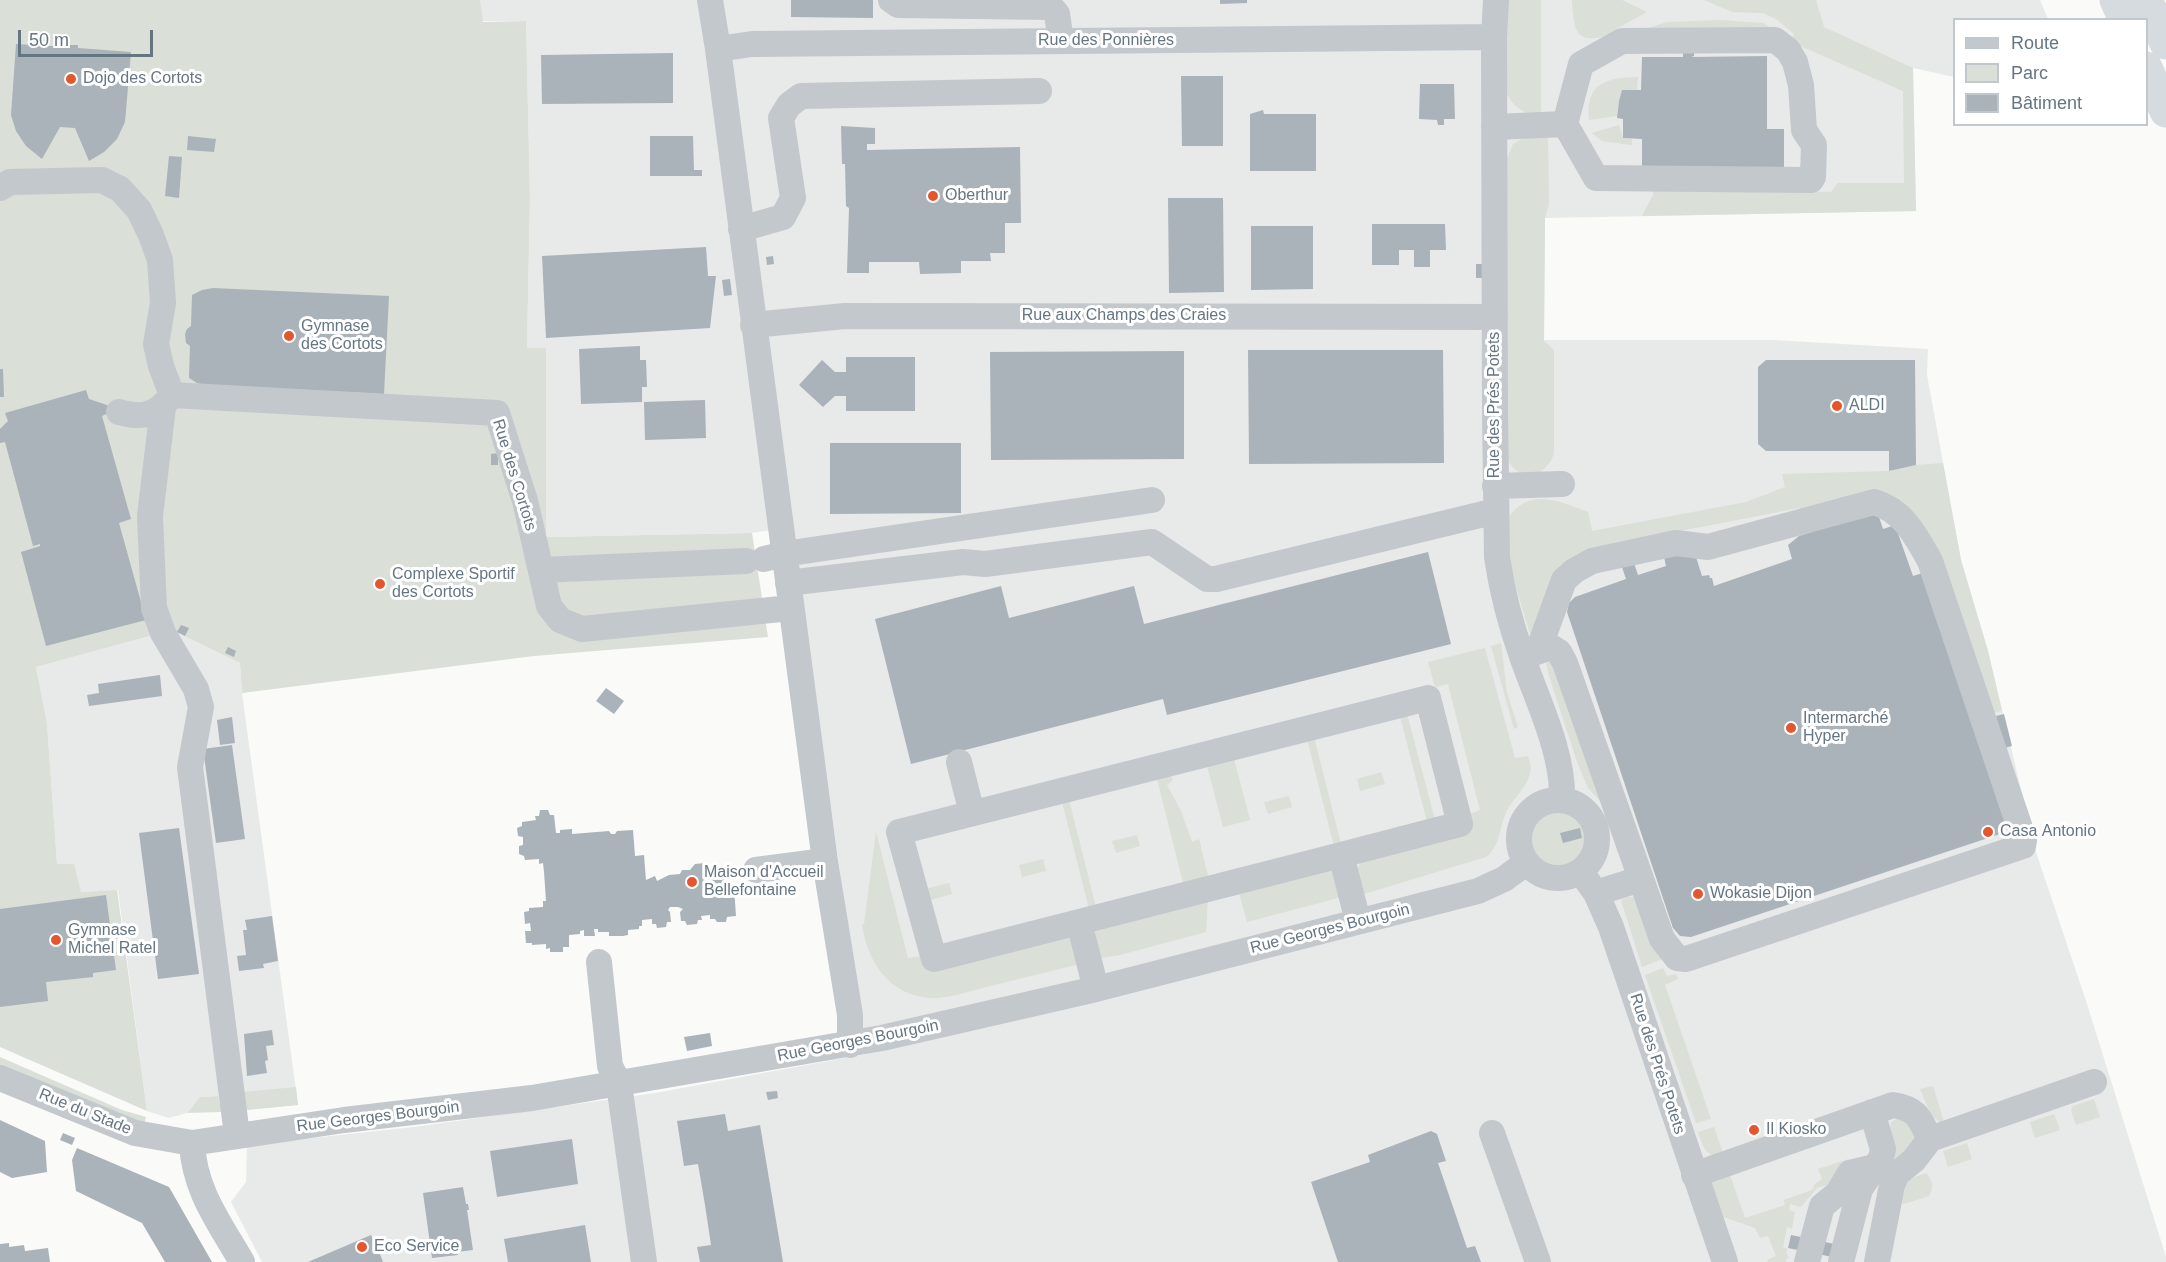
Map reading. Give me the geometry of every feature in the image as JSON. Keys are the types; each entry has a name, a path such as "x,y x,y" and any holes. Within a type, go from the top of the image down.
{"highway":[{"path":"2116,0 2124,18"},
{"path":"2146,0 2166,43"},
{"path":"2148,72 2166,111"}],"street":[{"path":"710,0 753,325 765,558 790,595 825,861 850,1015 850,1045"},
{"path":"891,0 898,5 1051,7 1057,14 1061,40"},
{"name":"Rue des Prés Potets","path":"1496,0 1494,317 1497,557 1502,589 1530,654 1559,764 1563,786 1562,800"},
{"name":"Rue des Ponnières","path":"718,49 752,44 1494,37"},
{"path":"1775,40 1788,50 1796,62 1801,85 1804,130 1814,145 1813,177 1811,180 1596,178 1565,124 1581,64 1622,41 1775,40"},
{"path":"741,229 783,217 793,198 781,118 789,105 801,96 1039,91"},
{"path":"1494,127 1565,124"},
{"path":"0,188 10,182 102,180 120,189 139,210 160,260 163,303 156,344 167,401 150,516 154,608 163,633 196,689 201,707 190,767 237,1135"},
{"name":"Rue aux Champs des Craies","path":"753,325 845,316 1494,317"},
{"name":"Rue des Cortots","path":"119,412 135,417 153,412 167,401 497,414 525,501 549,606 560,620 582,629 790,595 963,562 985,564 1152,542 1207,579 1216,579 1496,511"},
{"path":"1495,486 1562,484"},
{"path":"541,570 765,558 1152,500"},
{"path":"1874,502 1890,507 1912,530 1930,561 2024,840 2023,846 1686,959 1677,958 1662,939 1565,663 1554,648 1530,654 1564,580 1574,571 1592,561 1676,543 1708,547 1874,502"},
{"path":"1428,698 1460,824 934,959 899,832 972,813 1428,698"},
{"path":"959,762 972,813"},
{"path":"1562,800 1580,806 1589,815 1595,826 1597,838 1595,851 1580,871 1565,878 1549,877 1534,870 1526,863 1518,842 1520,828 1532,809 1549,801 1562,800"},
{"path":"1341,855 1358,921"},
{"path":"756,870 825,861"},
{"name":"Rue Georges Bourgoin","path":"181,1142 532,1098 850,1045 1096,989 1478,891 1504,879 1526,863"},
{"name":"Rue des Prés Potets","path":"1580,871 1596,893 1611,927 1725,1262"},
{"path":"1596,893 1634,881 1639,873"},
{"path":"1079,922 1096,989"},
{"path":"599,962 610,1066 619,1084 644,1262"},
{"name":"Rue du Stade","path":"0,1078 135,1133 181,1142"},
{"path":"1877,1262 1892,1185 1897,1174 1914,1160 1930,1139 2094,1082"},
{"path":"1694,1175 1893,1105 1909,1108 1920,1119 1930,1139"},
{"path":"1841,1262 1860,1189 1875,1167 1883,1149 1872,1112"},
{"path":"1492,1133 1538,1262"},
{"path":"181,1142 193,1162 201,1191 242,1262"},
{"path":"1807,1262 1822,1206 1838,1193 1850,1173 1875,1167"},
{"path":"1859,1262 1875,1167"}],"shaded area":[{"path":"479,0 2040,0 2048,18 1953,18 1953,77 1913,68 1916,211 1545,218 1544,340 1774,340 1928,349 1927,375 1961,560 1988,651 2036,852 2087,1004 2166,1262 262,1262 231,1202 246,1182 247,1145 414,1127 655,1093 866,1054 791,527 752,533 546,537 546,349 527,348 530,197 526,21 481,21"},
{"path":"172,630 240,663 242,693 298,1105 222,1112 218,1096 200,1097 187,1113 169,1118 147,1111 118,890 81,892 57,864 47,723 36,667"}],"green space":[{"name":"Complexe Sportif des Cortots","path":"0,0 480,0 483,22 526,21 530,197 527,348 546,348 546,537 752,533 768,637 534,656 242,693 240,663 172,630 36,667 47,723 57,864 74,864 81,892 117,890 147,1111 0,1047"},
{"path":"1506,0 1541,0 1541,116 1519,109 1505,90"},
{"path":"1572,0 1622,0 1647,12 1616,29 1614,34 1585,37 1576,29"},
{"path":"1704,0 1816,0 1824,27 1913,68 1916,211 1642,216 1653,195 1653,186 1831,192 1838,183 1904,183 1903,91 1791,42 1794,34 1776,19 1763,13 1732,12"},
{"path":"1721,20 1763,23 1776,31 1636,32 1667,22"},
{"path":"1638,77 1637,90 1622,91 1617,116 1589,120 1591,97 1600,85 1617,79"},
{"path":"1619,125 1623,138 1632,139 1632,145 1602,141 1592,133"},
{"path":"1528,135 1548,135 1549,204 1545,218 1544,341 1554,350 1554,454 1544,469 1530,475 1516,470 1506,455 1506,161 1513,144"},
{"path":"1943,463 1961,560 1988,651 2002,711 1992,713 1912,515 1802,511 1799,508 1593,548 1560,565 1552,577 1533,635 1530,634 1510,567 1507,520 1515,509 1524,503 1544,499 1588,512 1592,531 1746,502 1785,487 1782,474 1889,471 1916,465"},
{"path":"1501,643 1507,693 1518,727 1514,729 1491,646"},
{"path":"1485,648 1515,758 1528,756 1531,769 1528,780 1508,809 1497,843 1486,857 1364,894 1357,871 1361,860 1480,810 1448,684 1435,687 1428,662"},
{"path":"1554,661 1621,850 1617,852 1614,834 1603,804 1588,788 1577,762 1549,676 1546,663"},
{"path":"1406,710 1435,820 1427,822 1399,712"},
{"path":"1313,733 1341,844 1334,846 1306,735"},
{"path":"1233,755 1250,820 1223,827 1206,762"},
{"path":"1168,772 1173,780 1167,785 1181,811 1192,842 1199,839 1208,876 1183,883 1156,775"},
{"path":"1381,772 1385,784 1360,791 1357,779"},
{"path":"1068,796 1096,907 1089,909 1061,798"},
{"path":"1289,796 1292,807 1268,814 1264,802"},
{"path":"1557,809 1568,811 1581,822 1586,838 1584,849 1573,862 1557,867 1546,865 1533,854 1528,838 1530,827 1541,814"},
{"path":"876,832 908,958 1068,936 1071,938 1080,964 938,998 916,996 892,984 875,964 862,924 864,924"},
{"path":"1137,835 1140,846 1116,853 1112,841"},
{"path":"1043,859 1046,871 1022,877 1019,865"},
{"path":"1328,869 1333,872 1342,897 1247,922 1238,889"},
{"path":"949,883 952,894 928,901 925,889"},
{"path":"1208,897 1206,932 1101,958 1095,931"},
{"path":"1627,897 1639,900 1662,959 1642,967 1621,900"},
{"path":"1663,968 1667,976 1676,974 1678,979 1665,985 1711,1119 1696,1123 1645,975"},
{"path":"0,1057 122,1110 146,1117 144,1125 0,1069"},
{"path":"1933,1086 1946,1127 1931,1115 1920,1089"},
{"path":"296,1087 298,1105 247,1110 242,1092"},
{"path":"218,1096 222,1112 187,1113 200,1097"},
{"path":"2094,1099 2100,1117 2076,1125 2071,1110 2073,1106"},
{"path":"2054,1114 2060,1130 2035,1138 2030,1122"},
{"path":"1904,1115 1923,1146 1885,1180 1891,1122"},
{"path":"1714,1127 1724,1156 1709,1153 1698,1132"},
{"path":"1967,1143 1972,1159 1948,1167 1943,1151"},
{"path":"1849,1159 1841,1167 1833,1183 1817,1188 1801,1207 1790,1204 1789,1210 1795,1212 1792,1229 1787,1227 1783,1247 1788,1249 1786,1252 1789,1258 1786,1262 1768,1262 1767,1260 1776,1256 1768,1236 1760,1238 1755,1228 1721,1216 1710,1182 1730,1175 1745,1218 1785,1205 1784,1200 1812,1190 1815,1184 1822,1179 1818,1169"},
{"path":"1926,1173 1932,1184 1929,1196 1901,1203 1907,1183"}],"building":[{"path":"791,0 873,0 873,18 791,17"},
{"path":"1220,0 1247,0 1247,3 1220,4"},
{"name":"Dojo des Cortots","path":"16,44 68,47 68,45 78,45 78,48 131,52 125,122 117,139 104,152 89,161 75,128 60,127 42,159 26,146 16,131 11,115"},
{"path":"1683,49 1694,49 1694,56 1691,57 1767,56 1767,129 1784,129 1784,171 1642,172 1642,139 1623,138 1623,119 1617,118 1622,90 1641,90 1642,57 1683,57"},
{"path":"673,53 673,103 542,104 541,55"},
{"path":"1181,76 1223,76 1223,146 1182,146"},
{"path":"1420,84 1454,84 1455,119 1444,119 1444,125 1438,125 1437,120 1419,119"},
{"path":"1263,110 1264,114 1316,114 1316,171 1250,171 1250,114"},
{"name":"Oberthur","path":"841,126 875,128 875,144 867,144 867,150 1020,147 1021,223 1005,223 1005,253 990,253 991,261 961,261 961,273 920,274 919,262 869,262 869,273 847,273 849,208 846,206"},
{"path":"188,136 216,139 214,152 187,150"},
{"path":"650,136 693,136 694,170 702,170 702,176 650,176"},
{"path":"169,156 182,157 179,198 165,196"},
{"path":"1168,198 1223,198 1224,292 1169,293"},
{"path":"1372,224 1445,224 1446,250 1430,250 1430,267 1414,267 1414,250 1399,250 1399,265 1372,265"},
{"path":"1251,226 1313,226 1313,289 1251,290"},
{"path":"706,247 708,276 716,276 710,328 546,338 542,256"},
{"path":"773,256 774,264 767,265 766,257"},
{"path":"1476,264 1484,264 1484,278 1476,278"},
{"path":"730,279 732,295 724,296 722,280"},
{"name":"Gymnase des Cortots","path":"213,288 389,296 384,394 197,383 189,378 190,346 186,343 185,334 191,326 192,295"},
{"path":"640,346 640,360 646,360 647,387 642,387 642,402 581,404 579,349"},
{"path":"1248,350 1443,350 1444,463 1249,464"},
{"path":"1184,351 1184,459 991,460 990,352"},
{"path":"846,357 915,357 915,411 846,411 846,396 835,396 823,407 799,385 822,360 835,372 846,372"},
{"path":"1766,360 1915,360 1916,465 1889,471 1889,451 1766,451 1758,444 1758,367"},
{"path":"0,369 3,369 4,397 0,397"},
{"path":"86,390 89,399 107,405 113,411 102,416 131,519 119,523 146,620 46,646 21,552 40,546 40,544 33,546 5,442 0,443 0,429 8,421 5,413"},
{"path":"705,400 706,438 645,440 644,402"},
{"path":"830,443 961,443 961,513 830,514"},
{"path":"498,453 498,465 491,465 491,454"},
{"path":"1878,514 1883,529 1895,525 1913,576 1926,572 2008,825 2000,834 1691,937 1680,936 1673,928 1567,612 1569,603 1575,597 1626,579 1622,567 1634,563 1638,575 1666,566 1664,557 1680,552 1696,557 1702,576 1709,575 1714,586 1792,559 1788,545 1799,536 1864,515"},
{"path":"1428,552 1451,644 1167,715 1163,699 911,764 875,619 1001,586 1009,618 1134,586 1144,624"},
{"path":"181,625 189,628 185,636 177,632"},
{"path":"228,647 236,651 234,657 225,653"},
{"path":"160,675 162,696 89,706 87,695 99,693 98,684"},
{"path":"606,688 624,701 614,714 596,701"},
{"path":"2004,714 2012,746 2004,748 1996,716"},
{"path":"232,717 235,743 220,745 217,720"},
{"path":"232,745 245,839 216,843 203,749"},
{"name":"Maison d'Accueil Bellefontaine","path":"540,810 548,810 550,815 554,815 556,833 560,833 560,830 572,829 572,834 609,831 615,834 617,831 633,830 635,856 644,855 646,880 655,876 657,881 669,875 680,874 682,870 690,870 695,864 705,863 708,869 712,868 712,871 726,870 730,888 734,887 736,916 727,917 726,922 717,922 715,919 710,919 710,915 701,916 702,920 698,920 697,924 687,925 685,921 681,921 680,912 683,909 670,907 668,910 671,922 667,922 666,927 657,928 656,924 652,924 652,919 642,920 642,926 639,926 639,929 628,930 628,935 623,936 609,936 609,932 598,932 598,929 594,929 595,936 584,936 584,930 580,931 580,934 569,935 569,947 563,947 563,952 550,952 550,948 546,949 546,944 526,943 525,931 531,931 530,923 525,924 524,912 529,911 529,908 543,907 543,901 546,901 544,872 543,863 539,864 539,859 525,860 524,856 519,854 519,846 523,845 523,837 518,836 517,828 522,826 522,822 536,820 535,816 539,816"},
{"path":"179,828 199,974 158,979 139,833"},
{"path":"1580,828 1582,838 1563,843 1560,833"},
{"name":"Gymnase Michel Ratel","path":"106,895 116,970 93,973 93,977 46,982 48,1001 0,1007 0,909"},
{"path":"272,916 278,961 263,964 264,968 239,971 237,956 246,955 243,930 247,930 245,920"},
{"path":"272,1030 274,1045 266,1046 267,1073 247,1076 244,1034"},
{"path":"710,1033 712,1046 687,1051 684,1037"},
{"path":"777,1091 778,1098 768,1100 766,1092"},
{"path":"725,1114 728,1131 760,1125 783,1262 700,1262 697,1247 711,1245 705,1205 698,1164 684,1166 677,1121"},
{"path":"0,1120 45,1141 47,1172 12,1178 0,1172"},
{"path":"1431,1131 1437,1134 1446,1161 1438,1163 1467,1248 1475,1246 1481,1262 1338,1262 1311,1182 1370,1162 1368,1155"},
{"path":"63,1133 75,1138 72,1145 60,1140"},
{"path":"572,1139 578,1184 497,1197 490,1151"},
{"path":"77,1148 169,1187 212,1262 165,1262 142,1223 76,1191 72,1160"},
{"path":"463,1187 469,1210 467,1210 473,1250 457,1252 458,1255 432,1258 423,1193"},
{"path":"585,1225 591,1262 508,1262 504,1239"},
{"name":"Eco Service","path":"371,1235 374,1241 379,1239 384,1252 380,1254 383,1262 308,1262"},
{"path":"1791,1235 1854,1248 1852,1261 1788,1248"},
{"path":"9,1243 9,1247 24,1245 25,1251 48,1248 50,1262 0,1262 0,1244"}],"place":[{"name":"Dojo des Cortots","path":"71,79"},
{"name":"Oberthur","path":"933,196"},
{"name":"Gymnase des Cortots","path":"289,336"},
{"name":"ALDI","path":"1837,406"},
{"name":"Complexe Sportif des Cortots","path":"380,584"},
{"name":"Intermarché Hyper","path":"1791,728"},
{"name":"Casa Antonio","path":"1988,832"},
{"name":"Maison d'Accueil Bellefontaine","path":"692,882"},
{"name":"Wokasie Dijon","path":"1698,894"},
{"name":"Gymnase Michel Ratel","path":"56,940"},
{"name":"Il Kiosko","path":"1754,1130"},
{"name":"Eco Service","path":"362,1247"}]}
